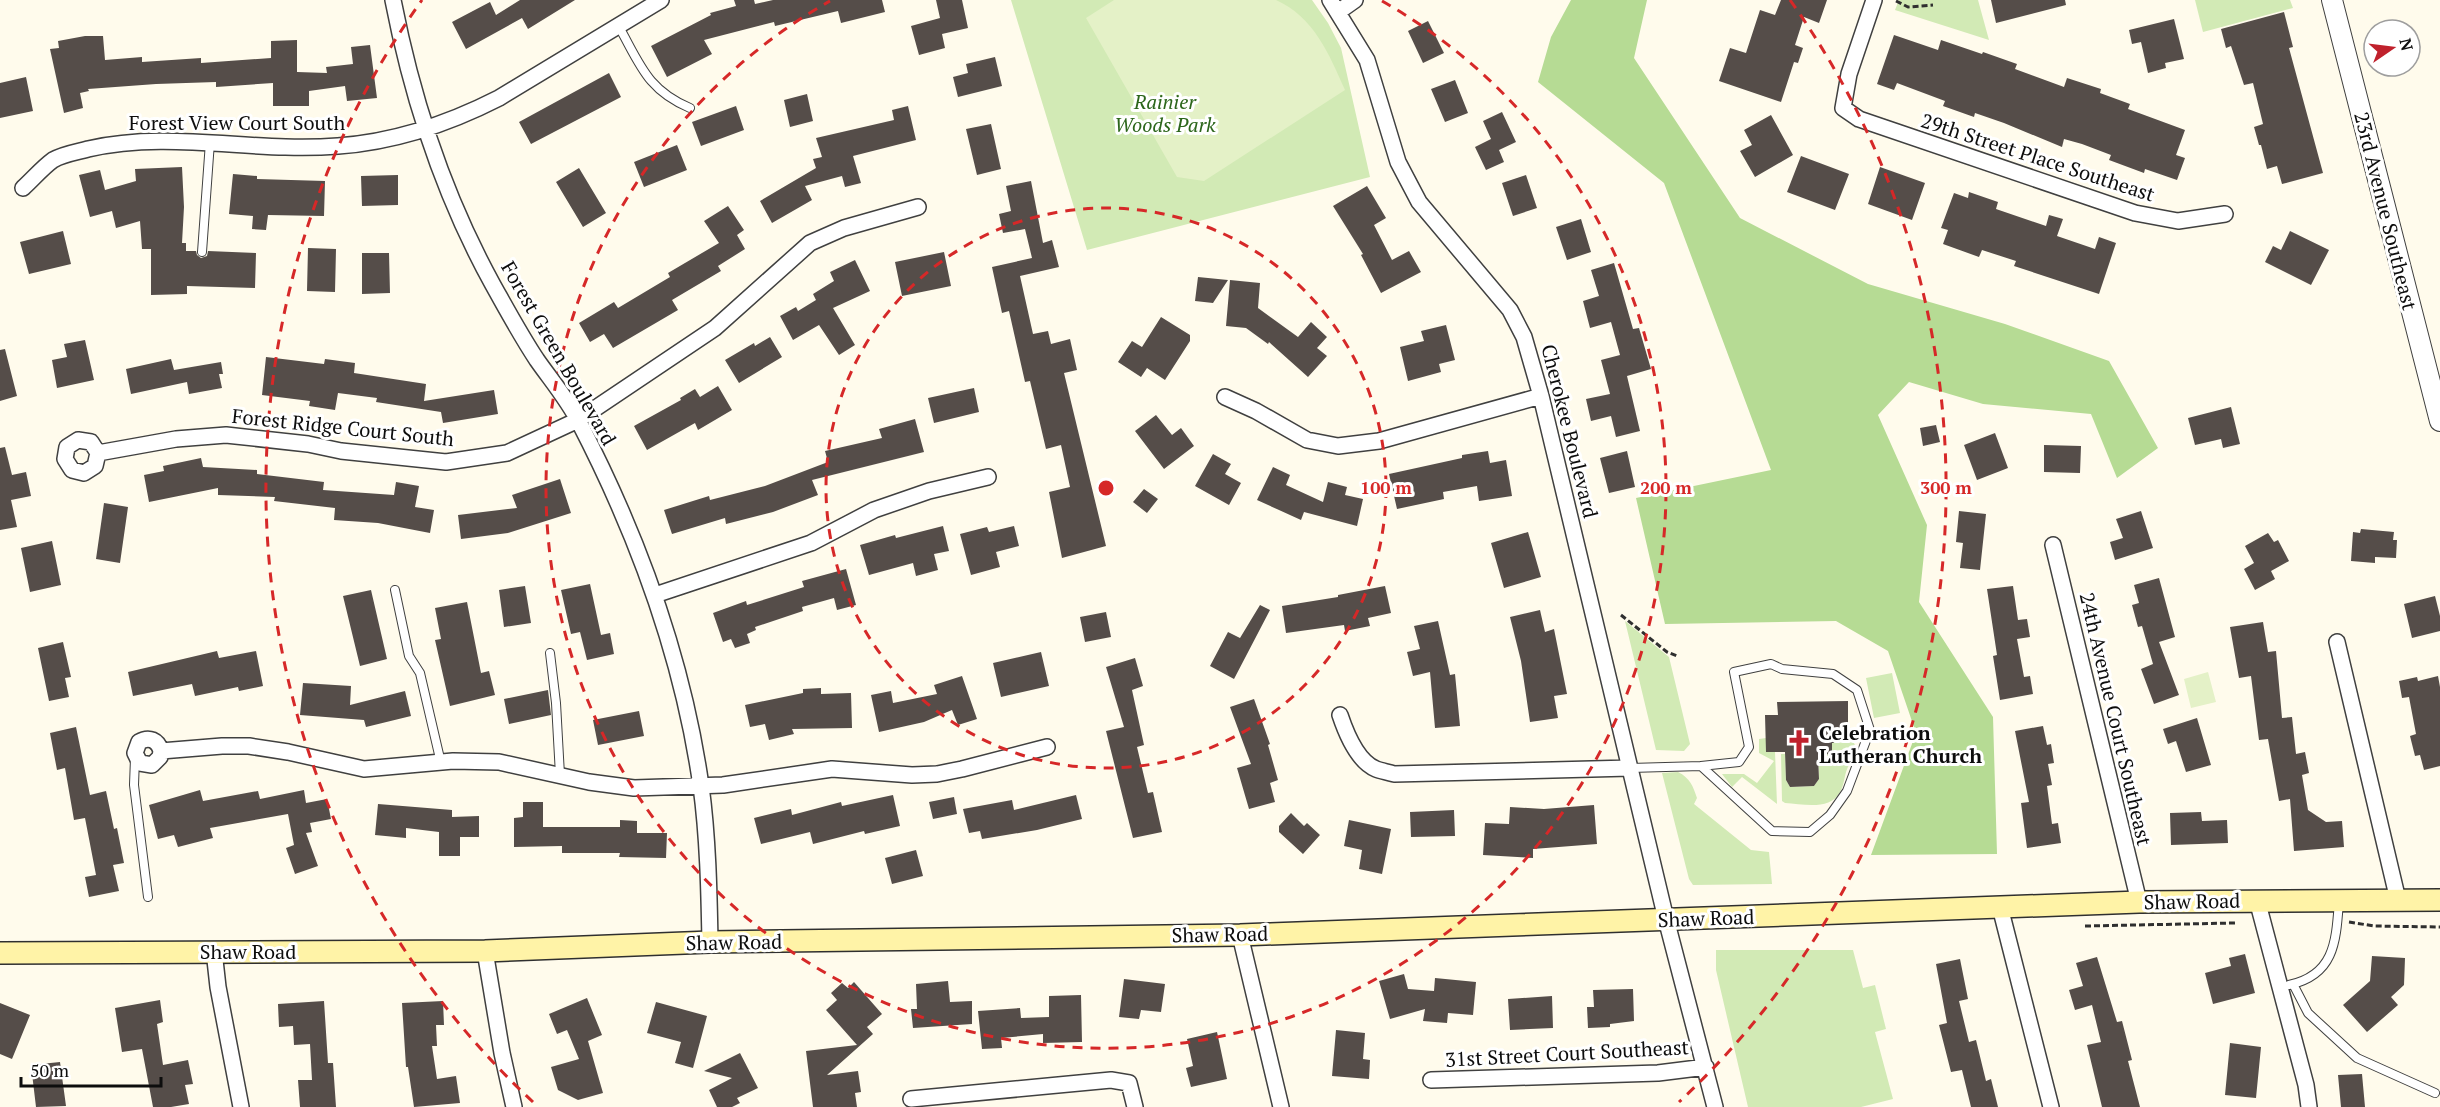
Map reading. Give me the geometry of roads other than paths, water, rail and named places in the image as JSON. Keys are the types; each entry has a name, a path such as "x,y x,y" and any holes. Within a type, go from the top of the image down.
{"main road":[{"name":"Shaw Road","path":"0,953 485,951 710,942 1240,934 2139,902 2257,900 2338,910 2398,900 2440,900"}],"street":[{"name":"Forest Green Boulevard","path":"393,0 409,71 427,129 462,220 492,284 534,356 578,420 630,531 655,595 678,670 700,785 710,881 710,942"},
{"name":"Forest View Court South","path":"23,188 55,159 118,143 176,140 308,147 339,146 398,137 427,129 499,98 661,0"},
{"path":"1334,6 1354,0"},
{"name":"29th Street Place Southeast","path":"1874,0 1849,74 1843,108 1874,125 2135,213 2178,221 2225,214"},
{"name":"23rd Avenue Southeast","path":"2332,0 2440,421"},
{"name":"Cherokee Boulevard","path":"1334,6 1367,60 1398,162 1419,202 1510,310 1524,337 1542,396 1666,919 1715,1107"},
{"name":"Forest Ridge Court South","path":"98,453 176,439 226,435 308,444 340,451 446,462 467,461 507,453 578,420 715,328 810,243 844,228 918,207"},
{"path":"1225,398 1256,411 1307,440 1338,446 1379,441 1542,396"},
{"path":"655,595 811,543 874,510 929,491 988,477"},
{"name":"24th Avenue Court Southeast","path":"2053,545 2139,902"},
{"path":"2337,642 2398,900"},
{"path":"1340,715 1346,732 1358,753 1374,769 1394,774 1630,768"},
{"path":"135,753 135,747 144,739 155,741 161,751 249,746 364,769 453,761 499,762 589,782 634,788 723,785 832,769 912,775 937,774 962,770 1047,747"},
{"path":"2257,900 2263,923 2287,986 2309,1107"},
{"path":"2000,908 2051,1107"},
{"path":"1240,934 1281,1107"},
{"path":"214,951 218,987 241,1107"},
{"path":"485,951 502,1053 514,1107"},
{"name":"31st Street Court Southeast","path":"1431,1080 1658,1073 1706,1067"},
{"path":"911,1099 1111,1080 1129,1083 1135,1107"}],"lane":[{"path":"618,25 651,82 665,96 690,108"},
{"path":"202,252 210,142"},
{"path":"395,590 409,656 420,673 441,763"},
{"path":"550,653 556,703 560,775"},
{"path":"1630,768 1701,766 1739,762 1749,747 1734,672 1771,664 1782,669 1833,674 1857,690 1870,730 1847,791 1830,815 1810,832 1772,831 1701,766"},
{"path":"135,753 134,785 148,897"},
{"path":"2338,910 2336,936 2331,953 2320,972 2301,983 2287,986 2308,1012 2357,1058 2435,1093"}],"place":[{"name":"Celebration Lutheran Church","path":"1799,743"}],"park label":[{"name":"Rainier Woods Park","path":"1165,112"}]}
